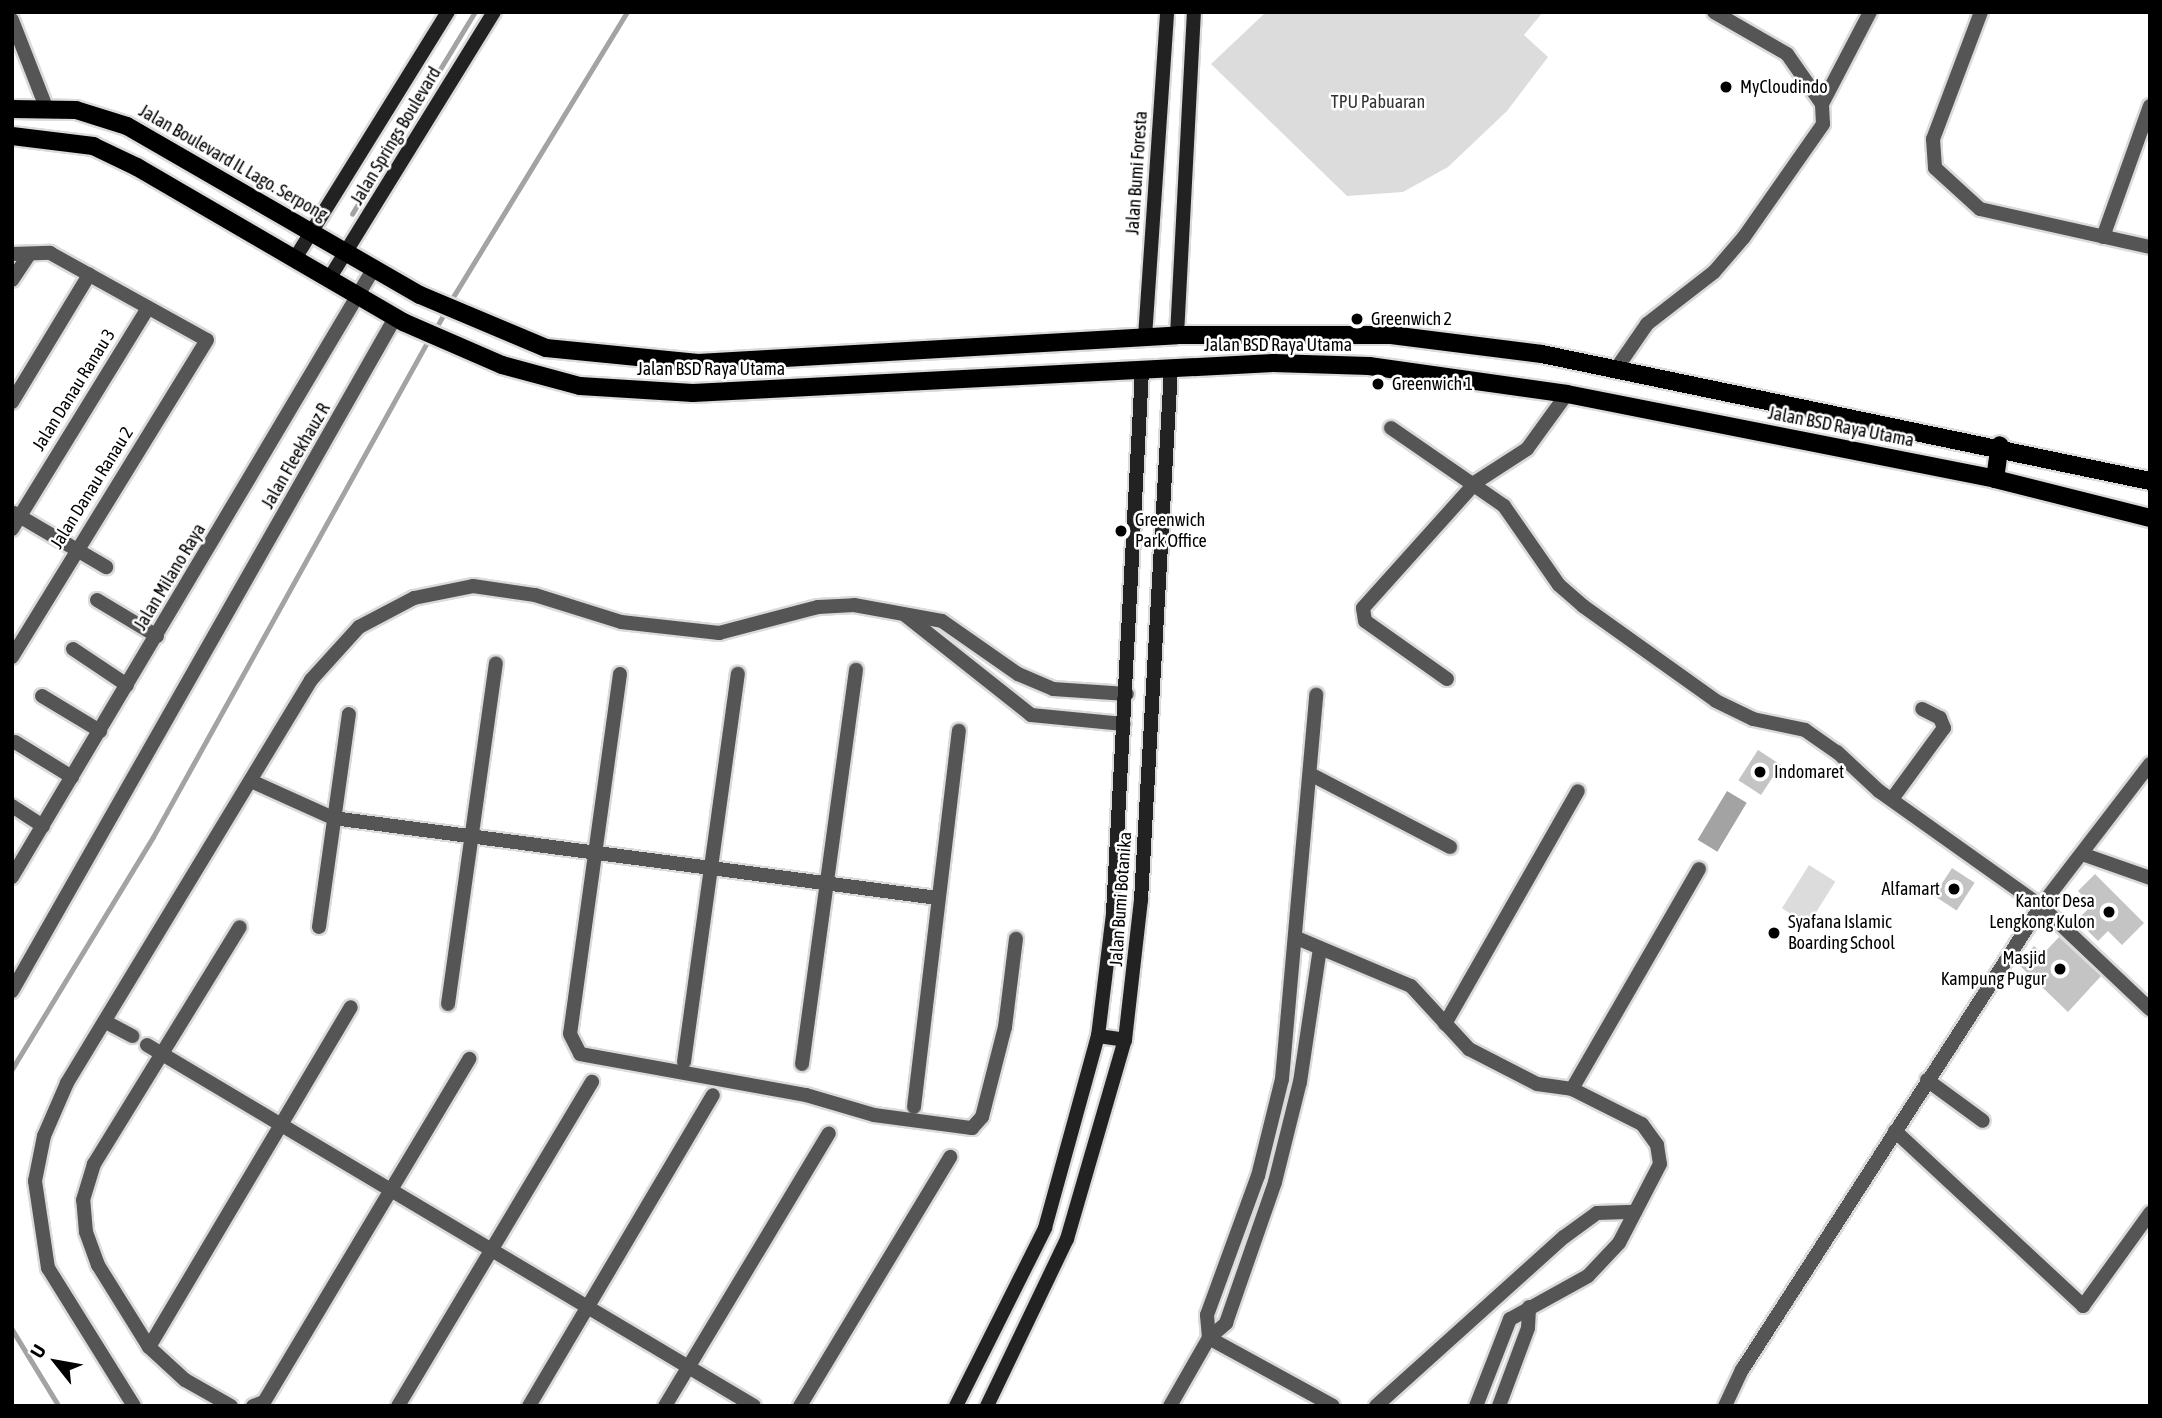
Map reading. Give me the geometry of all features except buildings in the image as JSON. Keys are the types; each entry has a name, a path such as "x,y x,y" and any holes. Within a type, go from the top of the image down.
{"main road":[{"name":"Jalan Springs Boulevard","path":"294,260 448,12"},
{"name":"Jalan Springs Boulevard","path":"329,279 494,12"},
{"name":"Jalan Bumi Foresta","path":"1145,337 1167,12"},
{"path":"1177,335 1194,12"},
{"name":"Jalan Boulevard IL Lago. Serpong","path":"12,109 46,107 76,110 127,127 420,295"},
{"path":"12,136 93,146 137,167 399,320"},
{"name":"Jalan BSD Raya Utama","path":"420,295 480,324 546,348 698,363 1177,335 1391,335 1616,369 2000,445 2150,481"},
{"name":"Jalan BSD Raya Utama","path":"399,320 462,350 543,379 646,392 1171,368 1369,366 1567,394 1995,479 2150,518"},
{"name":"Jalan Bumi Botanika","path":"987,1406 1067,1239 1125,1041 1141,900 1171,368"},
{"name":"Jalan Bumi Botanika","path":"956,1406 1045,1228 1098,1036 1113,913 1127,694 1142,370"},
{"path":"1995,479 2000,445"},
{"path":"1098,1036 1125,1041"}],"street":[{"path":"1714,12 1782,49 1822,104"},
{"path":"1616,369 1647,324 1714,272 1744,237 1819,135 1822,104 1870,12"},
{"path":"1981,12 1933,139 1934,168 1980,209 2150,247"},
{"path":"12,20 46,107"},
{"path":"2103,236 2150,106"},
{"path":"12,254 28,256 50,253 148,308"},
{"path":"12,280 28,256"},
{"name":"Jalan Milano Raya","path":"14,872 158,636 374,268"},
{"path":"12,402 89,275"},
{"name":"Jalan Danau Ranau 2","path":"12,657 207,340 148,308"},
{"name":"Jalan Danau Ranau 3","path":"15,519 148,308"},
{"name":"Jalan Fleekhauz R","path":"12,991 227,611 399,320"},
{"path":"1447,679 1362,614 1476,482 1527,449 1567,394"},
{"path":"1391,428 1476,482 1504,506 1559,585 1583,606 1738,714 1805,730 1892,799 2042,906 2150,1009"},
{"path":"15,519 106,566"},
{"path":"134,1406 56,1287 38,1221 35,1181 44,1136 67,1083 311,680 340,644 376,616 448,588 492,587 621,622 719,632 818,607 898,610 942,621 1037,684 1127,694"},
{"path":"97,600 158,636"},
{"path":"898,610 1031,715 1124,724"},
{"path":"74,649 127,685"},
{"path":"447,1004 496,663"},
{"path":"802,1065 856,670"},
{"path":"620,674 570,1034 586,1058 806,1095 874,1115 972,1128 982,1117 1004,1027 1016,939"},
{"path":"684,1062 738,674"},
{"path":"1209,1338 1207,1315 1258,1175 1282,1079 1298,939 1316,695"},
{"path":"42,696 100,731"},
{"path":"1892,799 1944,728 1940,718 1922,709"},
{"path":"319,927 349,714"},
{"path":"914,1107 959,731"},
{"path":"15,742 72,777"},
{"path":"1725,1406 1742,1370 1821,1254 1927,1080 2042,906 2150,764"},
{"path":"1310,774 1450,848"},
{"path":"251,781 333,818 470,833 937,898"},
{"path":"1446,1024 1578,791"},
{"path":"12,806 43,826"},
{"path":"2082,854 2150,878"},
{"path":"1572,1089 1699,869"},
{"path":"231,1406 185,1380 149,1347 98,1265 86,1232 83,1200 94,1164 240,927"},
{"path":"1298,939 1411,986 1469,1049 1537,1084 1572,1089 1642,1124 1657,1144 1660,1164 1604,1264 1510,1319 1476,1406"},
{"path":"1170,1406 1209,1338 1226,1323 1275,1182 1300,1082 1320,948"},
{"path":"149,1347 351,1007"},
{"path":"106,1022 132,1036"},
{"path":"147,1045 754,1406"},
{"path":"253,1406 264,1402 469,1059"},
{"path":"1927,1080 1983,1121"},
{"path":"398,1406 592,1082"},
{"path":"530,1406 713,1095"},
{"path":"1895,1131 2083,1306 2150,1213"},
{"path":"666,1406 829,1133"},
{"path":"800,1406 950,1157"},
{"path":"1376,1406 1564,1237 1597,1213 1635,1212"},
{"path":"1499,1406 1528,1328 1529,1307"},
{"path":"1209,1338 1333,1406"}],"green space":[{"name":"TPU Pabuaran","path":"1266,12 1543,12 1524,35 1548,57 1507,111 1448,167 1403,192 1347,196 1211,64"},
{"path":"1809,865 1835,881 1808,925 1782,908"}],"shaded area":[{"path":"1727,791 1747,803 1717,852 1698,840"}],"waterway":[{"path":"352,214 475,12"},
{"path":"450,302 627,12"},
{"path":"435,330 446,310"},
{"path":"12,1069 153,837 430,337"},
{"path":"12,1329 59,1406"}],"place":[{"name":"MyCloudindo","path":"1726,87"},
{"name":"Greenwich 2","path":"1357,319"},
{"name":"Greenwich 1","path":"1378,384"},
{"name":"Greenwich Park Office","path":"1121,531"},
{"name":"Indomaret","path":"1760,772"},
{"name":"Alfamart","path":"1954,889"},
{"name":"Kantor Desa Lengkong Kulon","path":"2109,912"},
{"name":"Syafana Islamic Boarding School","path":"1774,933"},
{"name":"Masjid Kampung Pugur","path":"2060,969"}]}
